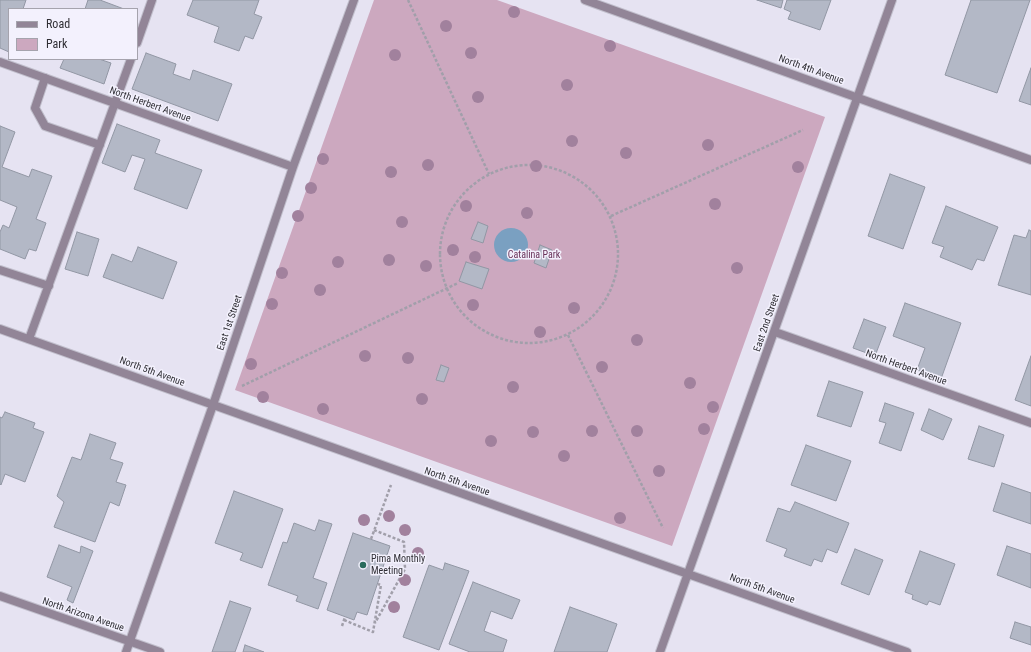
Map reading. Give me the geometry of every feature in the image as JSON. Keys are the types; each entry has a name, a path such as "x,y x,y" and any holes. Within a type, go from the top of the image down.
{"street":[{"path":"138,40 152,0"},
{"name":"East 1st Street","path":"126,652 213,405 293,167 354,0"},
{"name":"North 4th Avenue","path":"585,0 1031,160"},
{"name":"East 2nd Street","path":"660,652 775,332 856,97 892,0"},
{"path":"29,339 131,60"},
{"name":"North Herbert Avenue","path":"0,62 293,167"},
{"path":"45,78 35,108 45,126 100,145"},
{"path":"0,270 49,286"},
{"name":"North 5th Avenue","path":"0,329 907,652"},
{"name":"North Herbert Avenue","path":"775,332 1031,423"},
{"name":"North Arizona Avenue","path":"0,596 160,652"}],"path":[{"path":"408,0 489,174"},
{"path":"611,216 803,130"},
{"path":"535,164 558,169 580,180 598,196 611,216 618,243 617,271 608,297 591,319 568,335 540,343 511,342 484,332 462,313 447,289 440,263 442,236 448,218 451,211 467,190 489,174 511,166 535,164"},
{"path":"242,386 458,284"},
{"path":"568,335 663,528"},
{"path":"371,539 396,471"},
{"path":"374,530 404,542 405,569 375,624"},
{"path":"342,626 345,619 374,632 381,585 378,584"}],"green space":[{"name":"Catalina Park","path":"374,0 497,0 825,117 672,546 235,390"}],"water":[{"path":"508,228 514,228 518,229 525,235 528,245 527,252 521,259 514,262 508,262 504,261 497,255 494,248 494,242 495,238 501,231"}],"building":[{"path":"0,0 26,0 23,8 8,8 8,52 0,48"},
{"path":"88,0 100,0 121,8 85,8"},
{"path":"193,0 259,0 254,14 262,17 253,39 245,36 239,51 214,42 219,27 187,15"},
{"path":"757,0 783,0 781,8"},
{"path":"787,0 831,0 820,30 788,19 791,12 784,9"},
{"path":"971,0 1030,0 997,93 945,75"},
{"path":"146,53 176,64 173,74 190,80 193,70 232,84 218,121 132,89"},
{"path":"64,60 102,60 111,63 104,84 60,68"},
{"path":"1031,68 1031,105 1019,101"},
{"path":"117,124 160,140 155,153 202,170 187,209 134,189 145,159 132,155 125,172 102,163"},
{"path":"0,126 15,132 2,167 29,177 32,169 52,176 36,219 46,223 36,251 29,249 25,259 0,249 0,232 3,225 9,228 17,207 0,200"},
{"path":"890,174 925,187 903,249 868,236"},
{"path":"946,206 998,227 984,261 977,259 972,270 940,257 944,247 932,243"},
{"path":"478,222 488,226 483,243 471,239"},
{"path":"1029,230 1031,231 1031,295 998,285 1014,235 1026,238"},
{"path":"77,232 99,239 88,276 65,269"},
{"path":"540,245 552,250 546,268 534,263"},
{"path":"138,247 177,262 163,299 103,277 112,254 132,262"},
{"path":"466,262 489,269 482,289 459,281"},
{"path":"905,303 961,323 941,379 917,370 925,348 893,336"},
{"path":"864,319 886,327 875,356 853,348"},
{"path":"1031,356 1031,406 1015,400"},
{"path":"441,365 449,368 444,382 436,380"},
{"path":"829,381 863,392 851,427 817,416"},
{"path":"885,403 914,413 901,451 879,443 886,423 879,421"},
{"path":"929,409 952,419 943,440 921,430"},
{"path":"5,412 35,423 33,428 44,432 25,482 5,474 1,485 0,417 2,418"},
{"path":"979,426 1004,435 994,467 968,459"},
{"path":"90,434 116,443 110,459 123,463 116,482 126,485 119,506 110,502 95,542 54,527 64,502 57,496 72,457 81,460"},
{"path":"806,445 851,461 836,501 791,485"},
{"path":"1002,483 1031,493 1031,524 993,511"},
{"path":"234,491 283,509 262,568 240,560 243,553 215,543"},
{"path":"795,502 849,523 837,553 827,549 822,562 814,559 811,566 784,556 787,549 766,541 778,508 790,512"},
{"path":"319,520 332,524 313,578 327,583 318,609 296,601 298,596 268,585 283,542 287,543 294,523 315,531"},
{"name":"Pima Monthly Meeting","path":"353,533 390,546 367,615 357,612 354,620 327,610"},
{"path":"59,545 80,553 81,546 93,551 73,603 67,600 72,587 47,577"},
{"path":"1007,546 1031,554 1031,588 997,575"},
{"path":"855,549 883,560 869,595 841,584"},
{"path":"920,551 955,564 940,605 929,601 927,605 912,599 913,595 905,592"},
{"path":"445,563 469,571 439,650 403,637 429,565 443,570"},
{"path":"473,582 520,600 512,619 491,611 484,631 507,640 503,652 470,652 449,644"},
{"path":"230,601 251,608 235,652 212,652"},
{"path":"570,607 617,624 607,652 554,652"},
{"path":"1015,622 1031,627 1031,645 1010,638"},
{"path":"245,645 264,652 243,652"}],"place":[{"name":"Pima Monthly Meeting","path":"363,565"}]}
